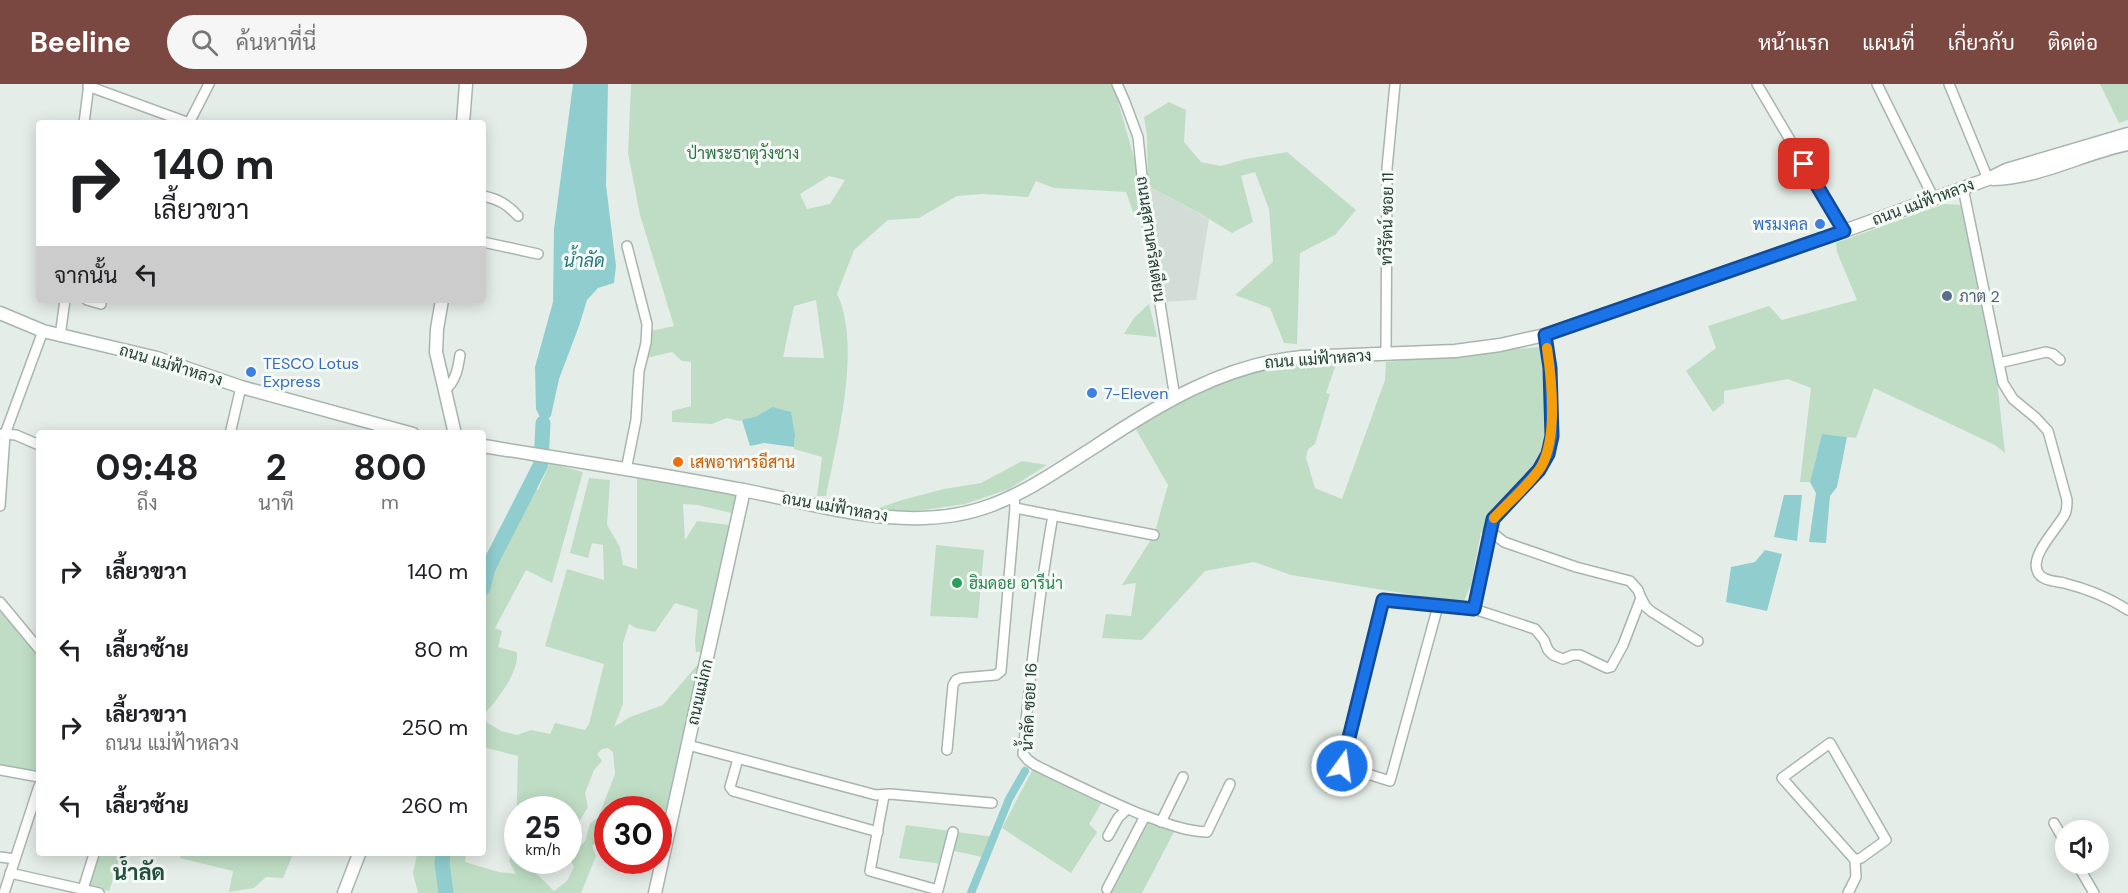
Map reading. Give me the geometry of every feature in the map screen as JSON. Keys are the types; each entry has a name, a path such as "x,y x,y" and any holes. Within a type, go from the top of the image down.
{"street":[{"path":"191,120 209,84"},
{"path":"463,120 466,84"},
{"name":"ถนนสุสานคริสเตียน","path":"1117,84 1138,137 1146,215 1174,398"},
{"name":"ทวีรัตน์ ซอย 11","path":"1386,354 1387,168 1395,84"},
{"path":"1757,84 1844,231"},
{"path":"1877,84 1934,199"},
{"path":"1949,84 1988,179"},
{"path":"84,120 88,85 181,120"},
{"path":"1988,179 2006,170 2128,134"},
{"path":"1988,179 2008,178 2036,172 2128,144"},
{"name":"ถนน แม่ฟ้าหลวง","path":"486,446 744,490 846,512 901,518 943,516 1015,502 1045,479 1148,412 1228,373 1262,362 1302,357 1470,349 1545,335 1988,179"},
{"path":"1963,189 2003,383 2013,399 2048,431 2067,500 2066,512 2039,554 2036,564 2037,572 2042,578 2087,589 2128,610"},
{"path":"486,197 498,199 518,216"},
{"path":"486,243 538,254"},
{"path":"626,470 636,420 639,371 646,343 647,324 627,246"},
{"path":"60,336 65,303"},
{"path":"441,303 436,352 454,430"},
{"name":"ถนน แม่ฟ้าหลวง","path":"0,313 60,336 156,358 241,387 398,430"},
{"path":"0,506 2,434 43,331"},
{"path":"1474,609 1493,519 1539,470 1548,454 1552,436 1550,368 1545,335"},
{"path":"1999,363 2046,352 2060,360"},
{"path":"444,390 450,386 454,378 460,355"},
{"path":"231,430 241,387"},
{"path":"2,434 16,435 36,444"},
{"name":"ถนนแม่กก","path":"655,893 744,490"},
{"path":"947,750 953,685 956,680 996,675 1001,671 1015,502 1053,515 1154,535"},
{"name":"น้ำลัด ซอย 16","path":"1053,515 1032,657 1023,754 1035,765 1104,799 1177,828 1207,832 1230,784"},
{"path":"1489,530 1503,542 1576,567 1630,581 1652,612 1698,641"},
{"path":"1438,606 1390,780 1342,766 1383,600 1474,609 1534,629 1544,640 1548,650 1558,658 1580,655 1607,668 1611,667 1623,645 1641,598"},
{"path":"0,602 36,646"},
{"path":"1848,893 1856,877 1855,860 1782,778 1830,743 1886,840 1855,860"},
{"path":"688,745 876,795 890,794 992,803"},
{"path":"738,759 730,788 733,791 878,832"},
{"path":"0,770 36,776"},
{"path":"1161,822 1183,777"},
{"path":"4,893 36,795"},
{"path":"884,796 870,871 938,890 953,832"},
{"path":"1108,836 1118,818 1128,808"},
{"path":"1107,889 1145,816"},
{"path":"83,889 93,856"},
{"path":"344,893 359,856"},
{"path":"0,857 15,859"},
{"path":"10,873 99,893"},
{"path":"2083,874 2094,893"}],"shaded area":[{"path":"1148,186 1209,219 1196,300 1162,302"}],"green space":[{"name":"ป่าพระธาตุวังซาง","path":"631,84 1111,84 1135,161 1141,219 1133,212 1126,192 1054,188 1036,181 1028,197 983,194 957,196 919,218 888,220 854,250 837,294 844,315 847,339 845,394 826,496 817,496 822,457 794,449 795,435 772,407 757,416 739,421 727,418 712,424 672,422 672,411 691,406 691,362 682,361 672,352 646,358 651,331 674,326 640,215 628,153","holes":["829,176 845,180 830,204 807,209 800,194","816,300 824,358 783,357 794,306"]},
{"path":"2100,84 2128,84 2128,120 2119,123"},
{"path":"1169,102 1186,110 1184,142 1201,162 1221,166 1287,152 1356,210 1335,235 1300,253 1297,344 1284,343 1270,308 1235,295 1273,262 1269,209 1255,172 1241,176 1253,222 1232,233 1148,186 1147,136 1144,117"},
{"path":"1944,204 1962,205 1997,381 2005,453 1995,445 1874,388 1856,438 1822,434 1810,482 1800,482 1811,388 1788,379 1724,391 1724,403 1713,412 1686,371 1716,348 1708,326 1769,306 1782,320 1857,300 1837,252 1836,243"},
{"path":"1149,304 1157,337 1124,334 1134,318"},
{"path":"1540,347 1550,368 1547,454 1489,530 1481,532 1471,585 1463,603 1291,575 1254,562 1205,571 1142,640 1102,638 1106,614 1131,616 1136,583 1122,585 1154,535 1168,485 1134,426 1206,388 1262,366 1339,356 1326,393 1330,394 1315,444 1308,449 1306,458 1315,488 1342,499 1385,380 1386,362"},
{"path":"1022,461 1047,465 1009,489 965,504 910,512 876,509 944,489 981,483"},
{"path":"550,463 583,472 552,583 526,570 495,628 502,631 498,647 517,652 517,660 506,686 486,711 486,554 504,529 526,483 538,490"},
{"path":"637,477 728,490 737,498 731,513 683,504 685,540 697,521 729,525 701,652 696,652 695,641 698,610 675,603 655,632 629,624 623,643 623,704 614,727 630,717 663,705 698,664 670,796 606,796 615,774 613,752 608,748 602,749 597,754 602,761 594,770 585,793 588,807 582,817 582,796 517,796 518,756 486,748 486,722 501,731 517,735 531,730 550,734 555,723 585,730 589,724 604,664 545,646 567,569 604,580 603,545 592,543 588,558 570,553 589,478 610,480 607,525 620,547 623,565 637,569"},
{"name":"ฮิมดอย อารีน่า","path":"936,545 984,550 978,618 930,616"},
{"path":"0,612 36,653 36,773 0,767"},
{"path":"1035,765 1104,799 1089,824 1097,832 1071,873 1002,828"},
{"path":"1144,818 1174,832 1142,893 1103,893 1123,860"},
{"path":"594,820 594,844 592,846 594,861 581,893 418,893 413,873 417,856 466,856 465,862 499,872 537,874 554,891 567,881 570,874 582,874 582,844 590,823"},
{"path":"906,825 994,837 986,858 946,849 941,864 899,858"},
{"path":"93,856 121,856 109,891 84,886"},
{"path":"180,856 292,856 283,878 266,877 254,888 229,892 233,871 180,858"}],"water":[{"name":"น้ำลัด","path":"573,84 608,84 606,185 616,266 614,283 598,288 587,300 559,379 551,416 543,423 536,409 535,367 553,302 554,229"},
{"path":"772,407 791,412 795,435 794,447 764,443 750,446 742,420 757,416"},
{"path":"1822,434 1847,437 1837,487 1830,496 1826,543 1809,542 1816,493 1810,482"},
{"path":"1784,495 1802,495 1797,541 1774,537"},
{"path":"1765,550 1782,554 1767,611 1726,602 1731,567 1755,562"}],"waterway":[{"name":"น้ำลัด","path":"486,576 541,464 543,423"},
{"path":"971,893 1009,799 1025,771"},
{"name":"น้ำลัด","path":"443,856 446,893"}],"slow traffic":[{"path":"1494,518 1539,470 1548,454 1552,436 1550,368 1547,348"}],"place":[{"name":"พรมงคล","path":"1820,224"},
{"name":"ภาต 2","path":"1947,296"},
{"name":"TESCO Lotus Express","path":"251,372"},
{"name":"7-Eleven","path":"1092,393"},
{"name":"เสพอาหารอีสาน","path":"678,462"},
{"name":"ฮิมดอย อารีน่า","path":"957,583"}],"district":[{"name":"น้ำลัด","path":"139,872"}],"route":[{"path":"1342,766 1383,600 1474,609 1493,519 1539,470 1548,454 1552,436 1550,368 1545,335 1591,321 1844,231 1804,164"}]}
